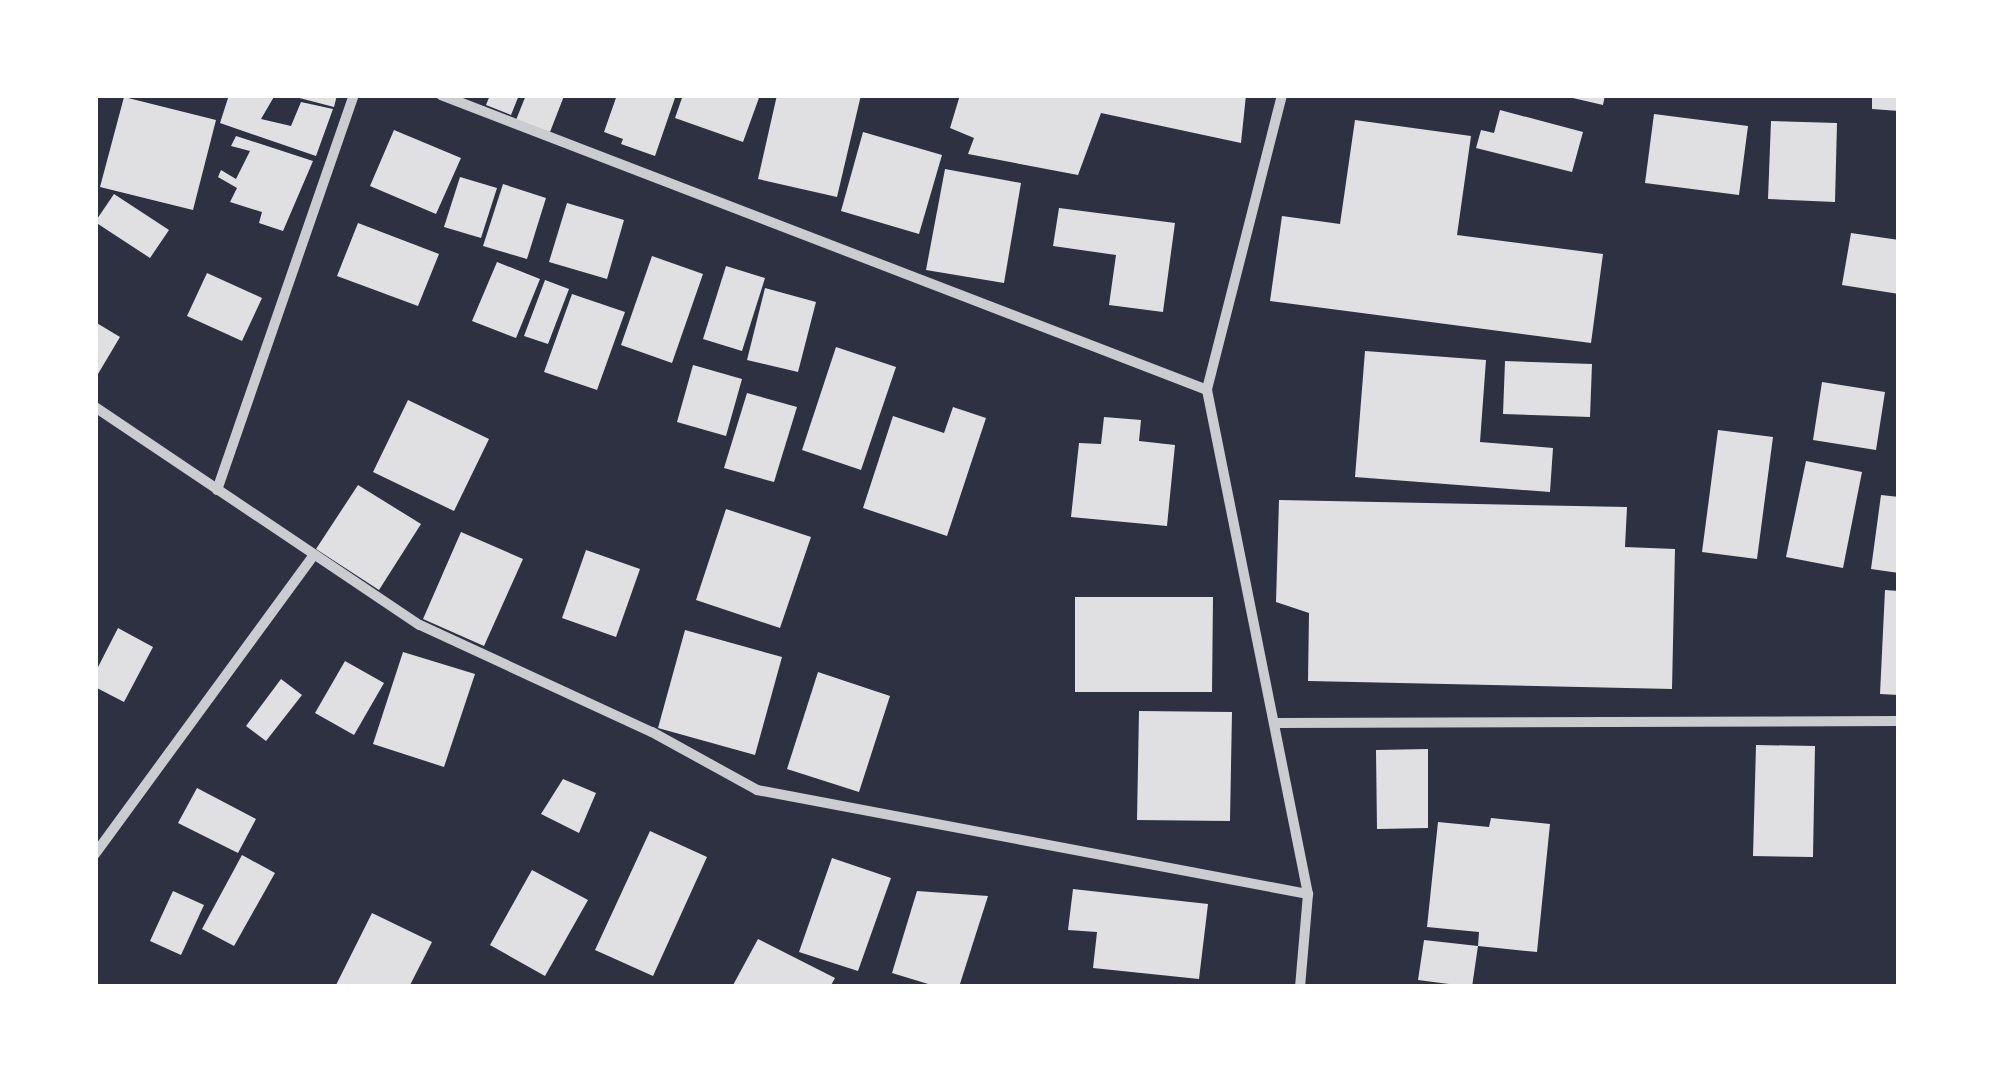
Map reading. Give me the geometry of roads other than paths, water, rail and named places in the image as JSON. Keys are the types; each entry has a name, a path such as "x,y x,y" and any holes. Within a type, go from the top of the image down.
{"street":[{"path":"217,490 354,95"},
{"path":"441,95 1207,390"},
{"path":"1282,95 1207,390 1308,894 1300,987"},
{"path":"95,407 420,626 652,732 757,790 1308,894"},
{"path":"95,854 313,556"},
{"path":"1274,723 1899,721"}]}
